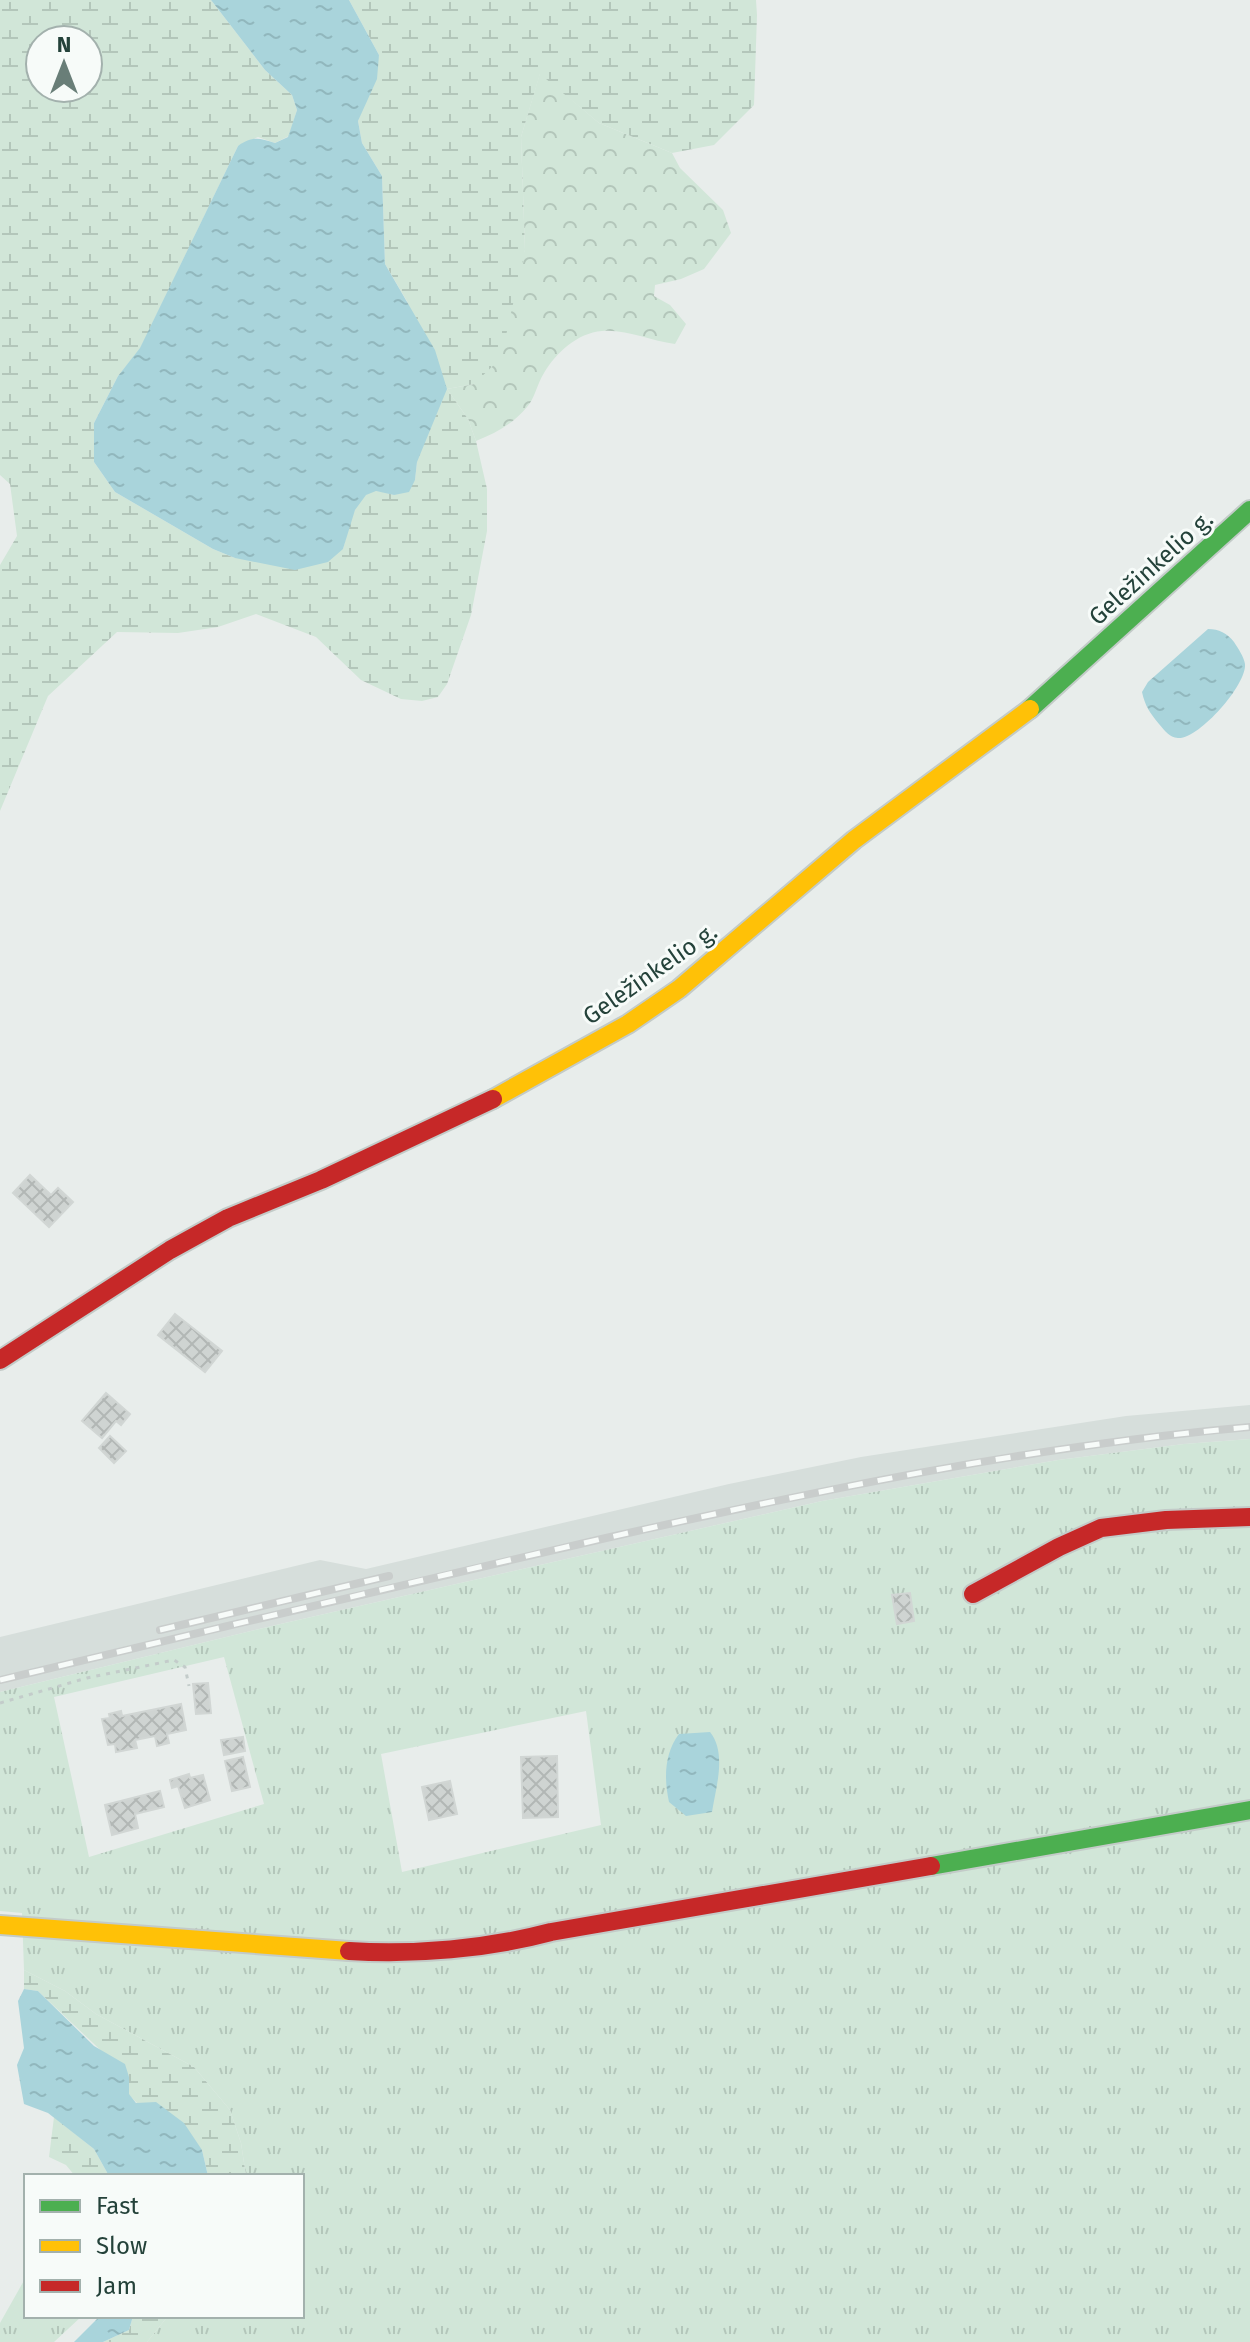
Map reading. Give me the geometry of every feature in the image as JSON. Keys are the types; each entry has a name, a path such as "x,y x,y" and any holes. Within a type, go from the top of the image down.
{"street":[{"name":"Geležinkelio g.","path":"0,1360 170,1250 217,1225 321,1180 518,1087 628,1024 679,989 854,840 1035,705 1250,510"},
{"path":"973,1594 1101,1528 1166,1520 1250,1517"},
{"path":"0,1925 382,1953 510,1943 551,1932 1250,1810"}],"path":[{"path":"0,1703 87,1678 174,1660 185,1667 189,1686"}],"shaded area":[{"path":"1250,1405 1250,1439 1058,1460 822,1501 276,1625 0,1692 0,1637 320,1560 366,1569 729,1484 861,1457 1126,1416"}],"green space":[{"path":"0,0 211,0 265,70 292,95 297,110 289,136 275,143 258,137 238,146 140,349 118,376 94,423 94,462 115,492 213,549 235,558 343,549 352,516 367,494 374,491 394,495 415,480 417,462 408,303 385,264 382,176 362,143 358,121 379,55 349,0 756,0 754,105 714,145 672,153 599,123 540,74 521,137 525,250 501,358 474,384 447,389 468,419 476,441 487,489 487,531 471,615 447,684 438,697 422,701 401,699 361,680 316,637 256,614 218,627 178,633 117,632 48,696 0,811 0,565 17,536 10,484 0,475"},
{"path":"540,73 599,123 672,153 680,168 723,210 731,233 704,269 655,285 654,296 670,305 686,324 675,344 611,331 584,336 568,345 555,358 522,413 504,427 476,441 468,419 447,389 474,384 525,250 521,137"},
{"path":"1250,1439 1250,2342 147,2342 166,2318 304,2318 304,2174 246,2174 241,2143 230,2110 194,2067 96,2014 65,1991 24,1970 22,1913 0,1911 0,1692 276,1625 822,1501 1058,1460","holes":["224,1657 264,1804 89,1857 54,1697","586,1711 601,1825 402,1872 381,1754"]},
{"path":"24,1970 65,1991 96,2014 194,2067 230,2110 241,2143 246,2174 208,2174 202,2150 137,2103 129,2095 129,2077 38,1991 24,1989"},
{"path":"54,2117 94,2149 108,2174 73,2174 66,2165 49,2157"},
{"path":"24,2281 24,2318 80,2318 54,2342 0,2342 0,2323"},
{"path":"132,2318 166,2318 147,2342 103,2342 129,2330"}],"water":[{"path":"211,0 349,0 379,55 377,79 358,121 362,143 382,176 385,264 435,350 447,389 417,462 415,480 409,492 394,495 376,491 366,495 355,510 343,549 328,562 295,570 235,558 213,549 115,492 94,462 94,423 118,376 140,348 238,146 252,139 275,143 288,137 297,110 292,95 265,70"},
{"path":"1208,629 1222,632 1234,642 1245,664 1244,673 1230,697 1209,721 1187,736 1178,738 1165,731 1153,716 1142,692 1148,682"},
{"path":"710,1732 719,1760 712,1812 686,1816 669,1802 666,1776 670,1750 679,1734"},
{"path":"24,1989 38,1991 94,2046 125,2064 129,2094 136,2103 156,2102 184,2123 202,2150 208,2174 108,2174 94,2149 48,2113 24,2104 17,2065 24,2048 18,2001"},
{"path":"98,2318 132,2318 129,2330 103,2342 74,2342"}],"building":[{"path":"30,1175 51,1195 58,1188 73,1202 49,1227 13,1193"},
{"path":"175,1314 222,1351 205,1372 158,1335"},
{"path":"106,1393 130,1414 121,1425 116,1421 102,1438 82,1421"},
{"path":"110,1436 126,1451 114,1463 99,1448"},
{"path":"910,1593 914,1621 897,1624 892,1595"},
{"path":"208,1683 211,1713 196,1714 193,1684"},
{"path":"181,1704 186,1730 167,1734 169,1743 157,1746 155,1736 135,1740 137,1748 116,1752 115,1744 108,1745 102,1719 110,1718 109,1714 121,1711 122,1716"},
{"path":"243,1737 245,1751 224,1755 221,1740"},
{"path":"557,1756 558,1817 523,1818 521,1757"},
{"path":"243,1757 250,1787 232,1791 225,1761"},
{"path":"189,1774 190,1778 203,1775 210,1800 185,1808 178,1786 172,1788 170,1780"},
{"path":"450,1781 457,1814 429,1820 422,1787"},
{"path":"160,1791 164,1807 135,1814 138,1828 112,1835 105,1805"}],"railway":[{"path":"0,1680 530,1555 846,1487 1087,1446 1250,1427"},
{"path":"160,1630 389,1576"}],"traffic: fast":[{"path":"1030,709 1250,510"},
{"path":"931,1866 1250,1810"}],"traffic: slow":[{"path":"493,1099 628,1024 679,989 854,840 1030,709"},
{"path":"0,1925 349,1951"}],"traffic: jam":[{"path":"0,1360 170,1250 228,1218 321,1180 493,1099"},
{"path":"973,1594 1101,1528 1166,1520 1250,1517"},
{"path":"349,1951 399,1952 476,1947 931,1866"}]}
